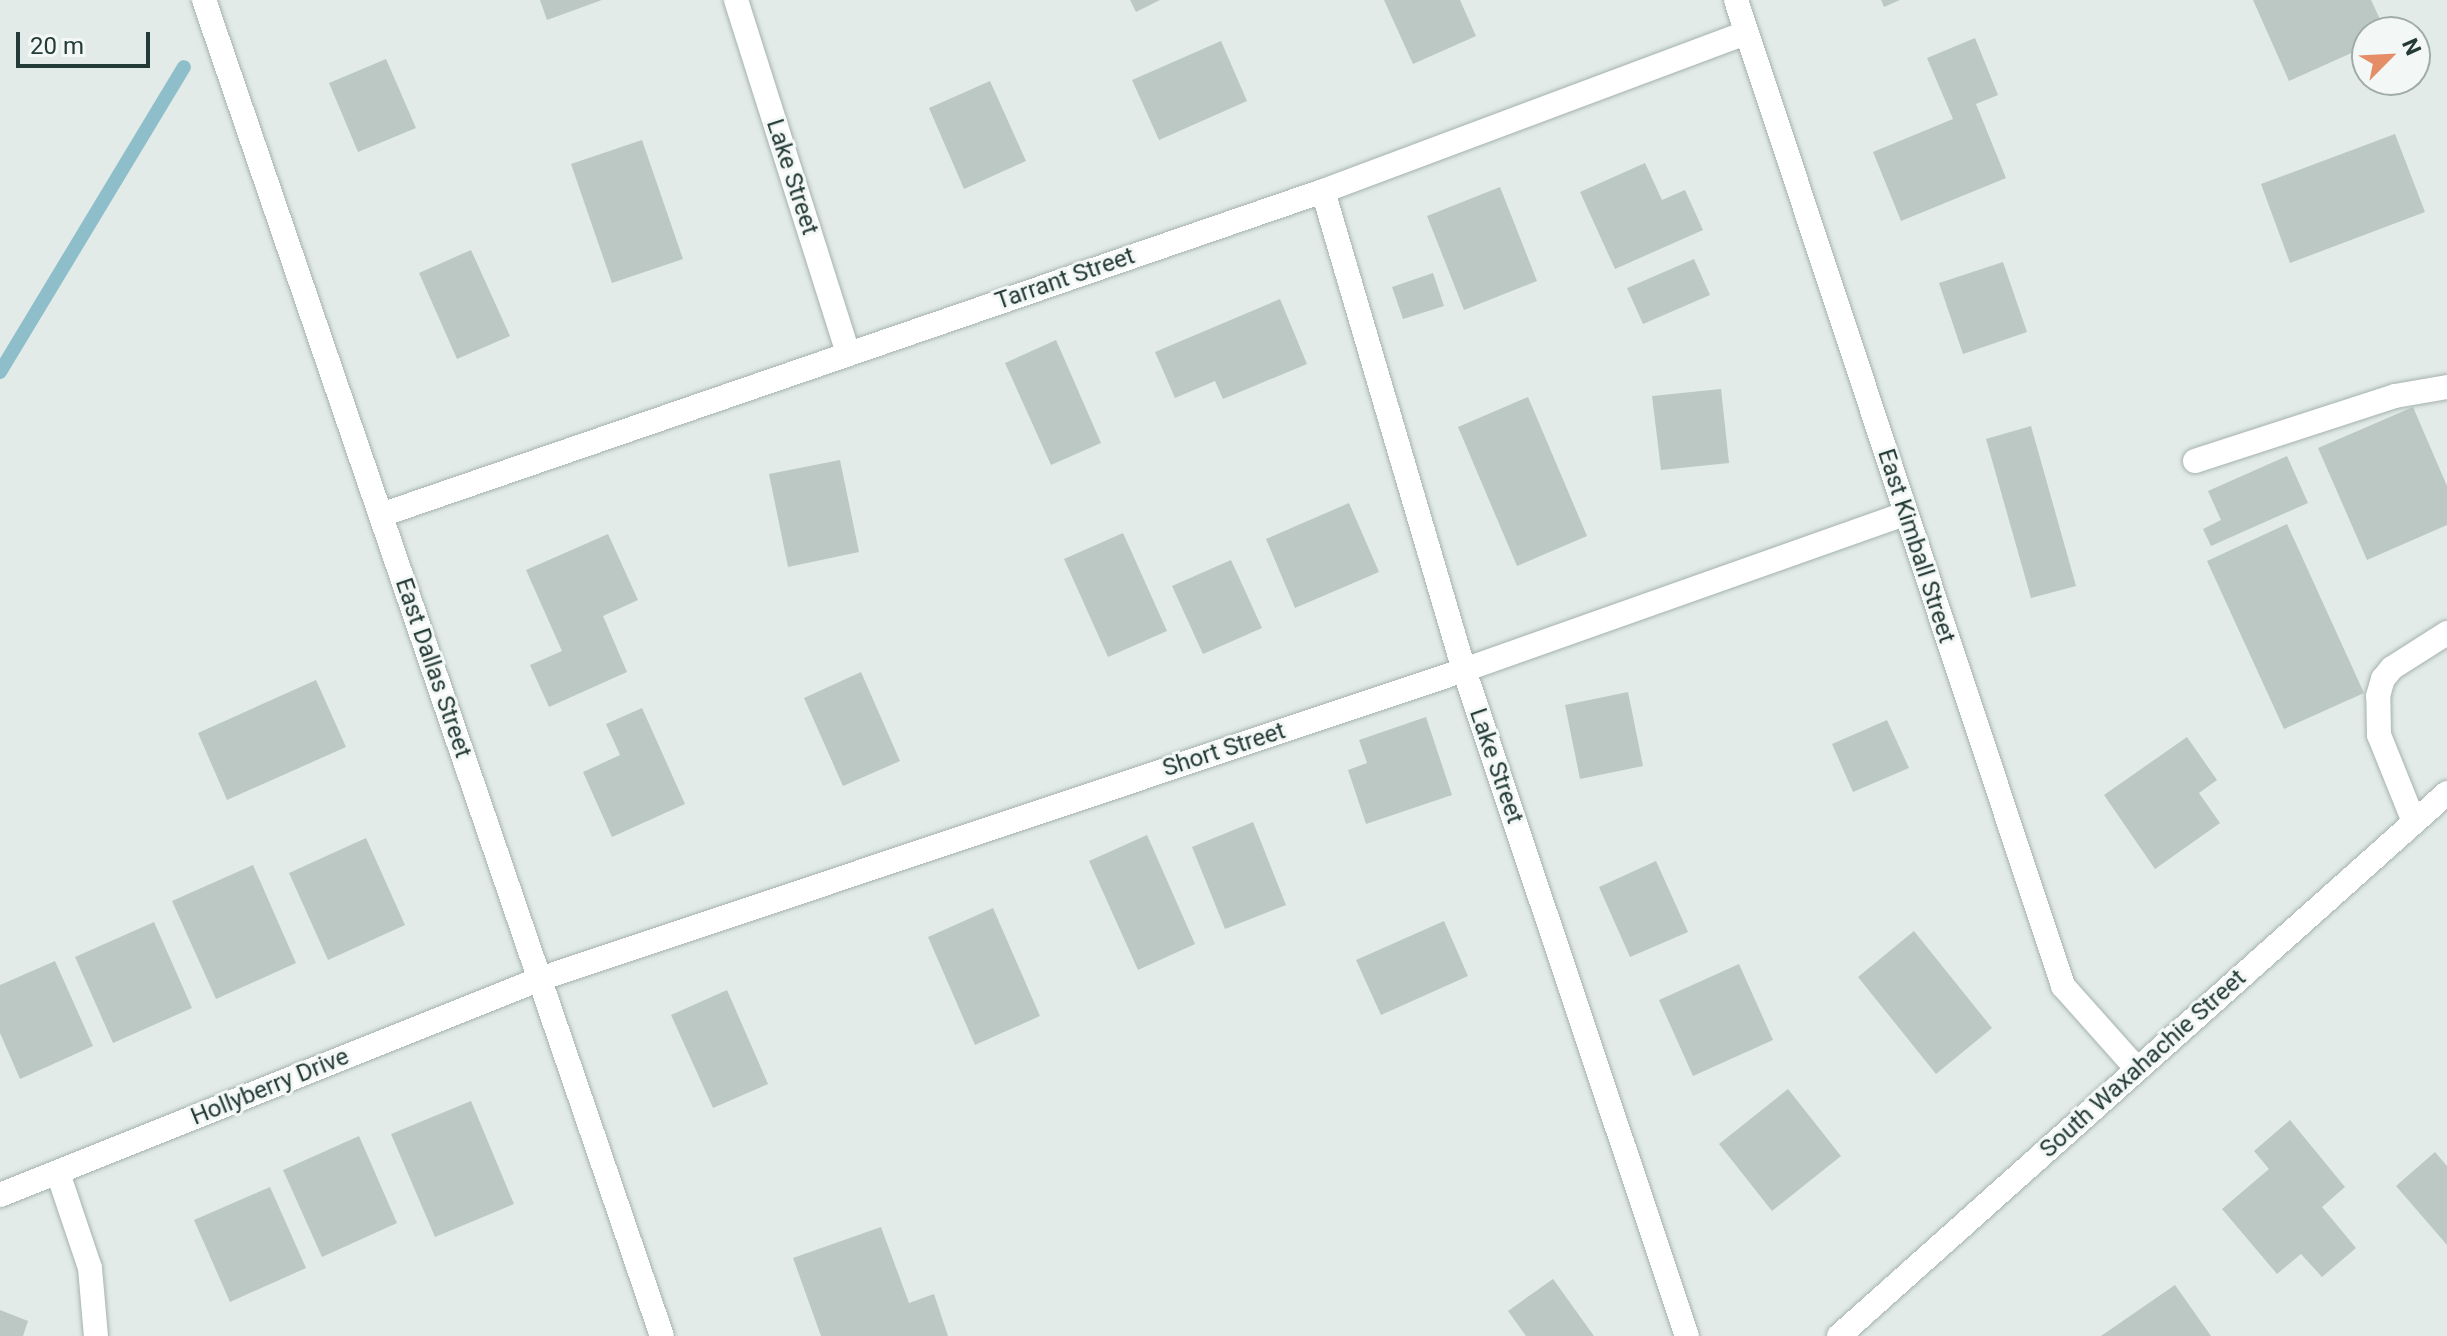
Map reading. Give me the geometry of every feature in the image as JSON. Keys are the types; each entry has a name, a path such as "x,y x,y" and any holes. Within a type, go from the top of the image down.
{"street":[{"name":"East Dallas Street","path":"204,0 662,1336"},
{"name":"Lake Street","path":"736,0 848,354"},
{"name":"East Kimball Street","path":"1736,0 2063,986 2137,1069"},
{"name":"Tarrant Street","path":"381,515 1323,191 1746,33"},
{"name":"Lake Street","path":"1323,191 1464,670 1687,1336"},
{"path":"2195,461 2395,396 2447,387"},
{"name":"Short Street","path":"540,979 1464,670 1905,514"},
{"path":"2414,822 2379,735 2378,696 2383,679 2392,668 2447,633"},
{"name":"South Waxahachie Street","path":"1839,1336 2447,793"},
{"name":"Hollyberry Drive","path":"0,1195 540,979"},
{"path":"58,1173 90,1268 96,1336"}],"building":[{"path":"540,0 602,0 547,20"},
{"path":"1130,0 1160,0 1136,12"},
{"path":"1384,0 1460,0 1476,36 1413,64"},
{"path":"1881,0 1900,0 1884,7"},
{"path":"2253,0 2371,0 2378,16 2351,16 2351,53 2289,81"},
{"path":"1975,38 1998,95 1976,104 2006,178 1901,221 1873,152 1953,119 1927,58"},
{"path":"1221,41 1247,101 1159,140 1132,80"},
{"path":"386,59 416,128 358,152 329,83"},
{"path":"990,81 1026,161 964,189 929,108"},
{"path":"2395,134 2425,212 2290,263 2261,184"},
{"path":"642,140 683,259 612,283 571,164"},
{"path":"1645,163 1662,200 1685,190 1703,230 1615,269 1580,192"},
{"path":"1500,187 1537,281 1464,310 1427,216"},
{"path":"471,250 510,336 457,359 419,273"},
{"path":"1694,259 1710,295 1643,324 1627,288"},
{"path":"2003,262 2027,332 1963,354 1939,283"},
{"path":"1433,273 1444,306 1403,319 1392,287"},
{"path":"1280,299 1307,364 1223,399 1215,381 1175,398 1155,352"},
{"path":"1056,340 1101,443 1051,465 1005,363"},
{"path":"1721,389 1729,463 1661,470 1652,396"},
{"path":"1528,397 1587,536 1517,566 1458,427"},
{"path":"2413,407 2447,486 2447,525 2367,560 2318,448"},
{"path":"2031,426 2076,586 2031,598 1986,439"},
{"path":"2287,456 2308,503 2211,546 2203,529 2221,520 2208,491"},
{"path":"840,460 859,552 788,567 769,474"},
{"path":"1349,503 1379,572 1295,608 1266,539"},
{"path":"2287,524 2364,693 2284,729 2207,561"},
{"path":"1123,533 1167,631 1108,657 1064,559"},
{"path":"608,534 638,600 603,616 627,672 549,707 530,665 562,651 526,570"},
{"path":"1231,560 1262,628 1203,654 1172,586"},
{"path":"861,672 900,761 843,786 804,698"},
{"path":"316,680 346,747 227,800 198,733"},
{"path":"1628,692 1643,766 1580,779 1565,705"},
{"path":"642,708 685,804 612,837 583,772 620,755 606,724"},
{"path":"1426,717 1452,795 1366,824 1348,770 1367,763 1359,740"},
{"path":"1887,720 1909,768 1853,792 1832,744"},
{"path":"2187,737 2217,780 2199,793 2220,823 2155,869 2104,795"},
{"path":"1253,822 1286,905 1225,929 1192,847"},
{"path":"1147,835 1195,944 1138,970 1089,861"},
{"path":"366,838 405,925 328,960 289,873"},
{"path":"1656,861 1688,932 1630,957 1599,887"},
{"path":"253,865 296,963 216,999 172,901"},
{"path":"993,908 1040,1016 975,1045 928,937"},
{"path":"1444,921 1468,976 1381,1015 1356,960"},
{"path":"154,922 192,1008 113,1043 75,957"},
{"path":"1914,931 1992,1028 1936,1074 1858,977"},
{"path":"55,961 93,1046 20,1079 0,1033 0,985"},
{"path":"1739,964 1773,1040 1693,1076 1659,1000"},
{"path":"727,990 768,1084 713,1108 671,1015"},
{"path":"1788,1089 1841,1156 1772,1211 1719,1144"},
{"path":"471,1101 514,1204 435,1237 391,1134"},
{"path":"2290,1120 2345,1187 2322,1207 2356,1248 2322,1277 2301,1254 2277,1274 2222,1209 2269,1169 2254,1151"},
{"path":"359,1136 397,1223 322,1257 283,1170"},
{"path":"2435,1152 2447,1166 2447,1245 2396,1186"},
{"path":"270,1187 306,1268 230,1302 194,1220"},
{"path":"881,1227 909,1303 934,1294 948,1336 821,1336 793,1258"},
{"path":"1553,1279 1594,1336 1526,1336 1508,1311"},
{"path":"2175,1285 2211,1336 2101,1336"},
{"path":"0,1310 28,1321 23,1336 0,1336"}],"waterway":[{"path":"0,372 184,67"}]}
